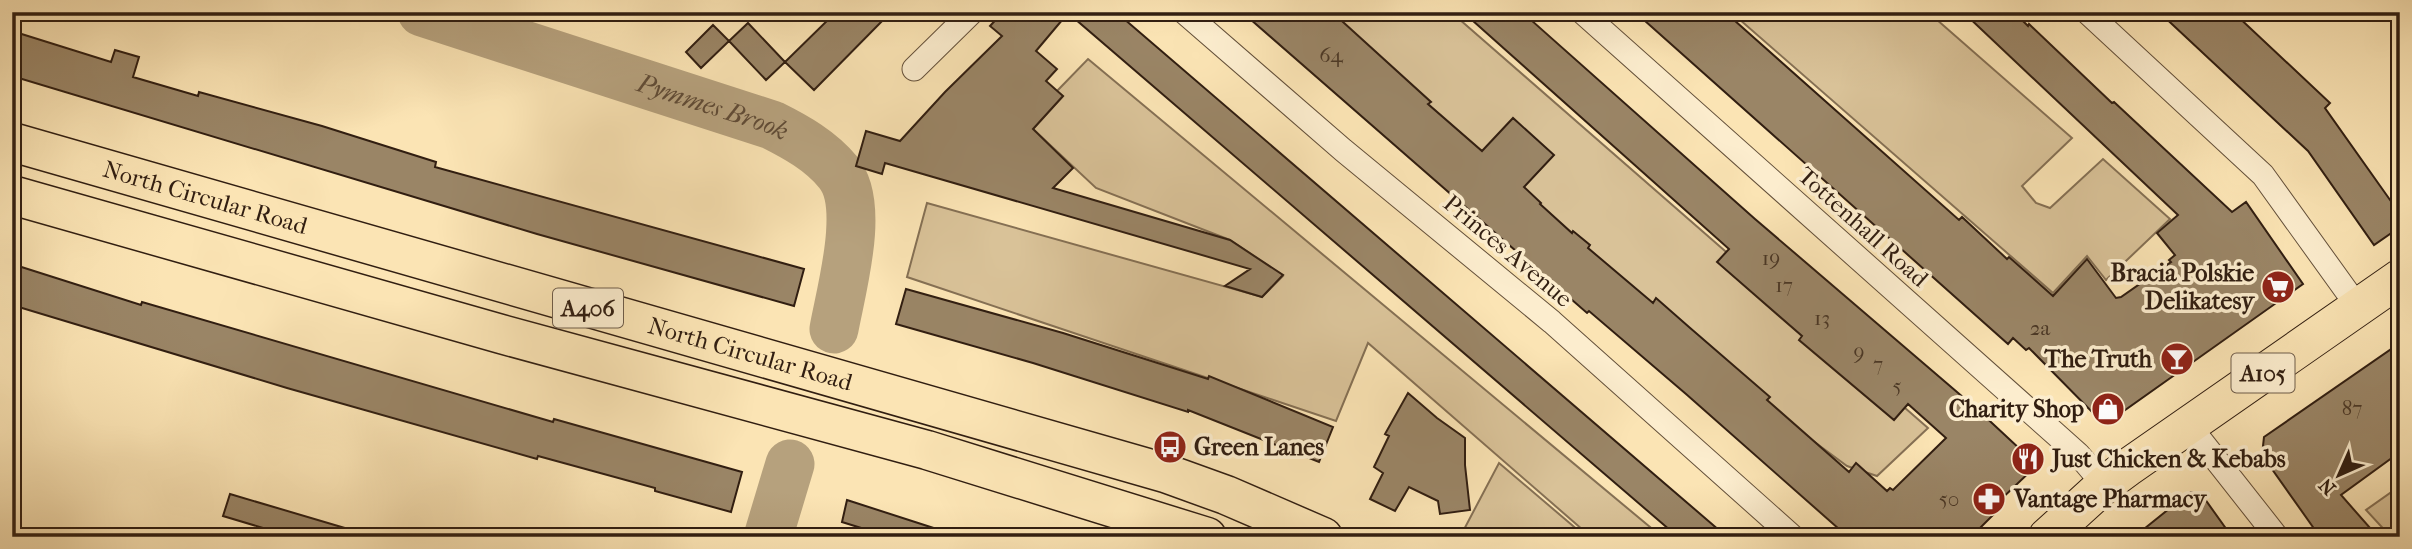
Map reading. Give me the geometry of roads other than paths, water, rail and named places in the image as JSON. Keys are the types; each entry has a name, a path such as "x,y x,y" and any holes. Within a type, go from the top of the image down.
{"highway":[{"name":"North Circular Road","path":"12,142 1165,473 1226,495 1322,537"},
{"name":"North Circular Road","path":"12,195 501,334 927,450 1207,537"}],"main road":[{"name":"A105","path":"2047,537 2104,485 2400,278"}],"street":[{"path":"914,69 972,12"},
{"name":"Princes Avenue","path":"1184,12 1343,150 1552,322 1793,537"},
{"name":"Tottenhall Road","path":"1582,12 2068,445 2104,485"},
{"path":"2087,12 2263,175 2358,307"},
{"path":"2188,424 2277,537"}],"waterway":[{"name":"Pymmes Brook","path":"422,12 772,125 816,151 838,172 846,186 850,205 849,248 834,329"},
{"name":"Pymmes Brook","path":"768,537 790,464"}],"place":[{"name":"Bracia Polskie Delikatesy","path":"2278,287"},
{"name":"The Truth","path":"2177,359"},
{"name":"Charity Shop","path":"2108,409"},
{"name":"Green Lanes","path":"1170,447"},
{"name":"Just Chicken & Kebabs","path":"2028,459"},
{"name":"Vantage Pharmacy","path":"1989,499"}]}
